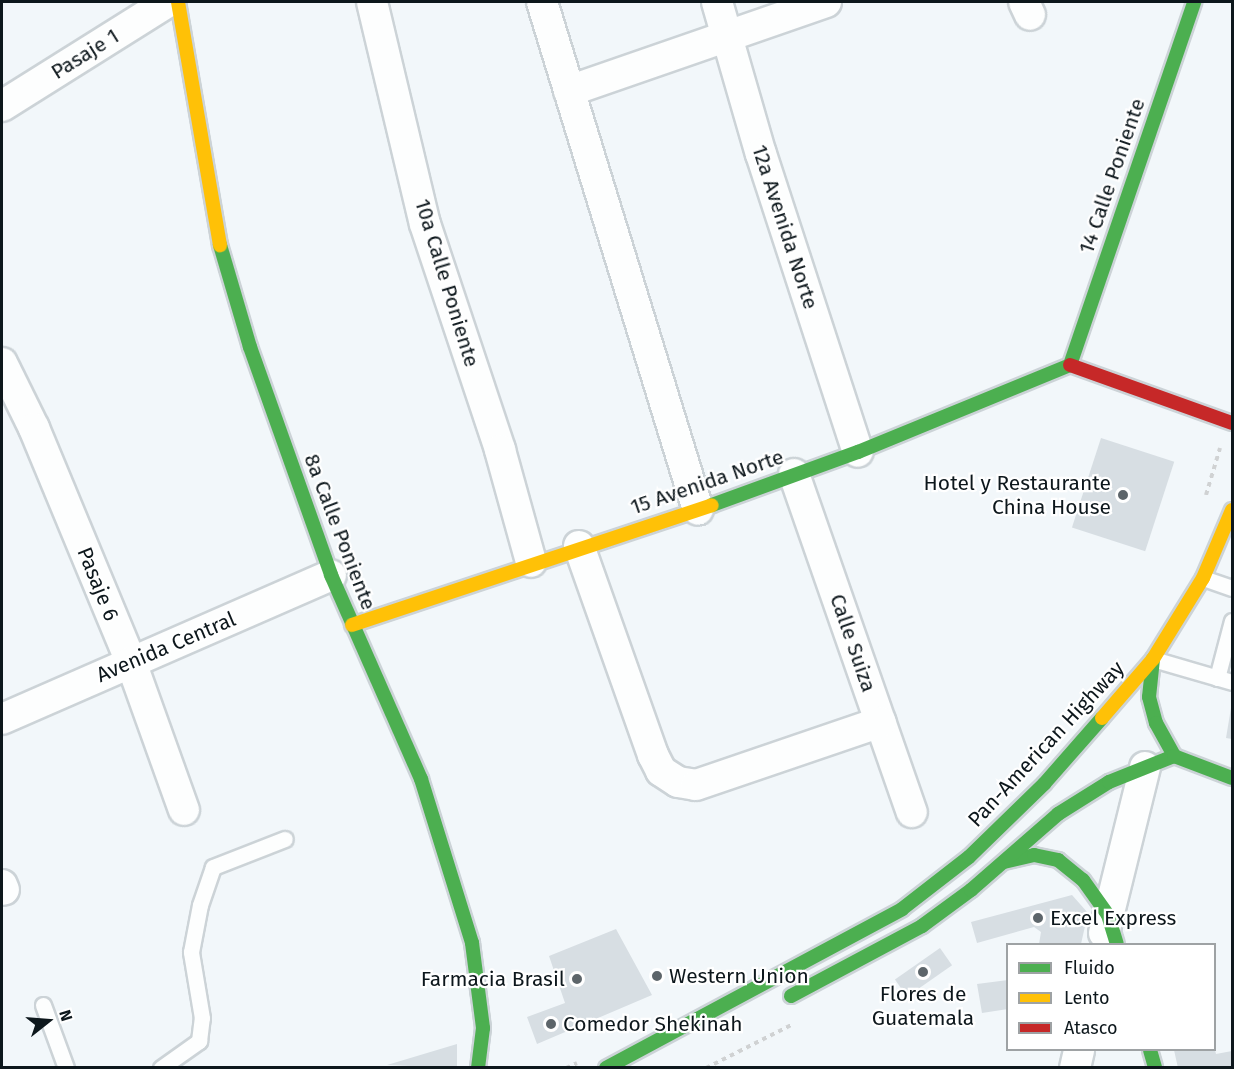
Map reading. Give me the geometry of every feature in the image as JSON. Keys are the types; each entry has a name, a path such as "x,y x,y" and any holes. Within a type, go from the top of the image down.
{"main road":[{"name":"8a Calle Poniente","path":"178,2 221,250 250,347 331,575 421,779 472,943 483,1028 478,1068"},
{"name":"14 Calle Poniente","path":"1070,365 1194,2"},
{"name":"15 Avenida Norte","path":"352,625 579,546 698,510 858,452 1070,365"},
{"path":"1070,365 1230,422"},
{"name":"Pan-American Highway","path":"606,1068 902,909 969,857 1022,808 1153,659 1203,578 1233,510"},
{"path":"1153,659 1149,697 1156,723 1174,756 1233,778"},
{"path":"773,1005 922,926 1089,792 1174,756"},
{"path":"1004,862 1034,855 1058,860 1083,880 1108,915 1117,943"},
{"path":"1150,1051 1155,1068"}],"street":[{"name":"Pasaje 1","path":"2,106 168,2"},
{"name":"10a Calle Poniente","path":"372,2 426,224 500,450 531,562"},
{"path":"542,2 698,510"},
{"name":"12a Avenida Norte","path":"717,2 858,452"},
{"path":"569,91 826,2"},
{"name":"Pasaje 6","path":"2,363 34,428 131,662 184,810"},
{"name":"Calle Suiza","path":"794,474 912,812"},
{"path":"579,546 653,755 661,771 678,782 696,785 881,722"},
{"name":"Avenida Central","path":"2,719 331,575"},
{"path":"1102,943 1145,767"},
{"path":"1075,1068 1079,1051"}],"lane":[{"path":"1203,578 1233,588"},
{"path":"1217,678 1233,621"},
{"path":"1153,659 1233,682"},
{"path":"161,1068 199,1041 202,1018 190,952 200,905 213,867 285,839"},
{"path":"43,1005 66,1068"}],"path":[{"path":"1204,499 1230,422"},
{"path":"566,1068 587,1058"}],"building":[{"name":"Hotel y Restaurante China House","path":"1101,438 1174,462 1145,551 1072,527"},
{"path":"1232,708 1232,739 1226,738"},
{"name":"Excel Express","path":"1072,895 1088,913 1081,943 1039,943 1041,932 1034,927 977,943 971,922"},
{"path":"616,929 652,995 537,1044 527,1017 565,1003 549,956"},
{"name":"Flores de Guatemala","path":"940,948 952,965 907,997 895,980"},
{"path":"1006,980 1006,1009 982,1013 977,984"},
{"path":"457,1044 457,1068 387,1065"},
{"path":"1174,1051 1215,1051 1216,1054 1232,1051 1232,1068 1178,1068"}],"traffic: fast":[{"path":"1070,365 1194,2"},
{"path":"220,245 250,347 331,575 421,779 472,943 483,1028 478,1068"},
{"path":"712,505 858,452 1070,365"},
{"path":"1153,659 1149,697 1156,723 1174,756"},
{"path":"606,1068 902,909 969,857 1044,784 1102,718"},
{"path":"791,996 922,926 971,890 1058,814 1109,782 1174,756 1232,778"},
{"path":"1004,862 1034,855 1058,860 1083,880 1108,915 1117,943"},
{"path":"1150,1051 1155,1068"}],"traffic: slow":[{"path":"178,2 220,245"},
{"path":"352,625 712,505"},
{"path":"1102,718 1153,659 1203,578 1232,510"}],"traffic: jam":[{"path":"1070,365 1232,423"}],"place":[{"name":"Hotel y Restaurante China House","path":"1123,495"},
{"name":"Excel Express","path":"1038,918"},
{"name":"Flores de Guatemala","path":"923,972"},
{"name":"Western Union","path":"657,976"},
{"name":"Farmacia Brasil","path":"577,979"},
{"name":"Comedor Shekinah","path":"551,1024"}]}
